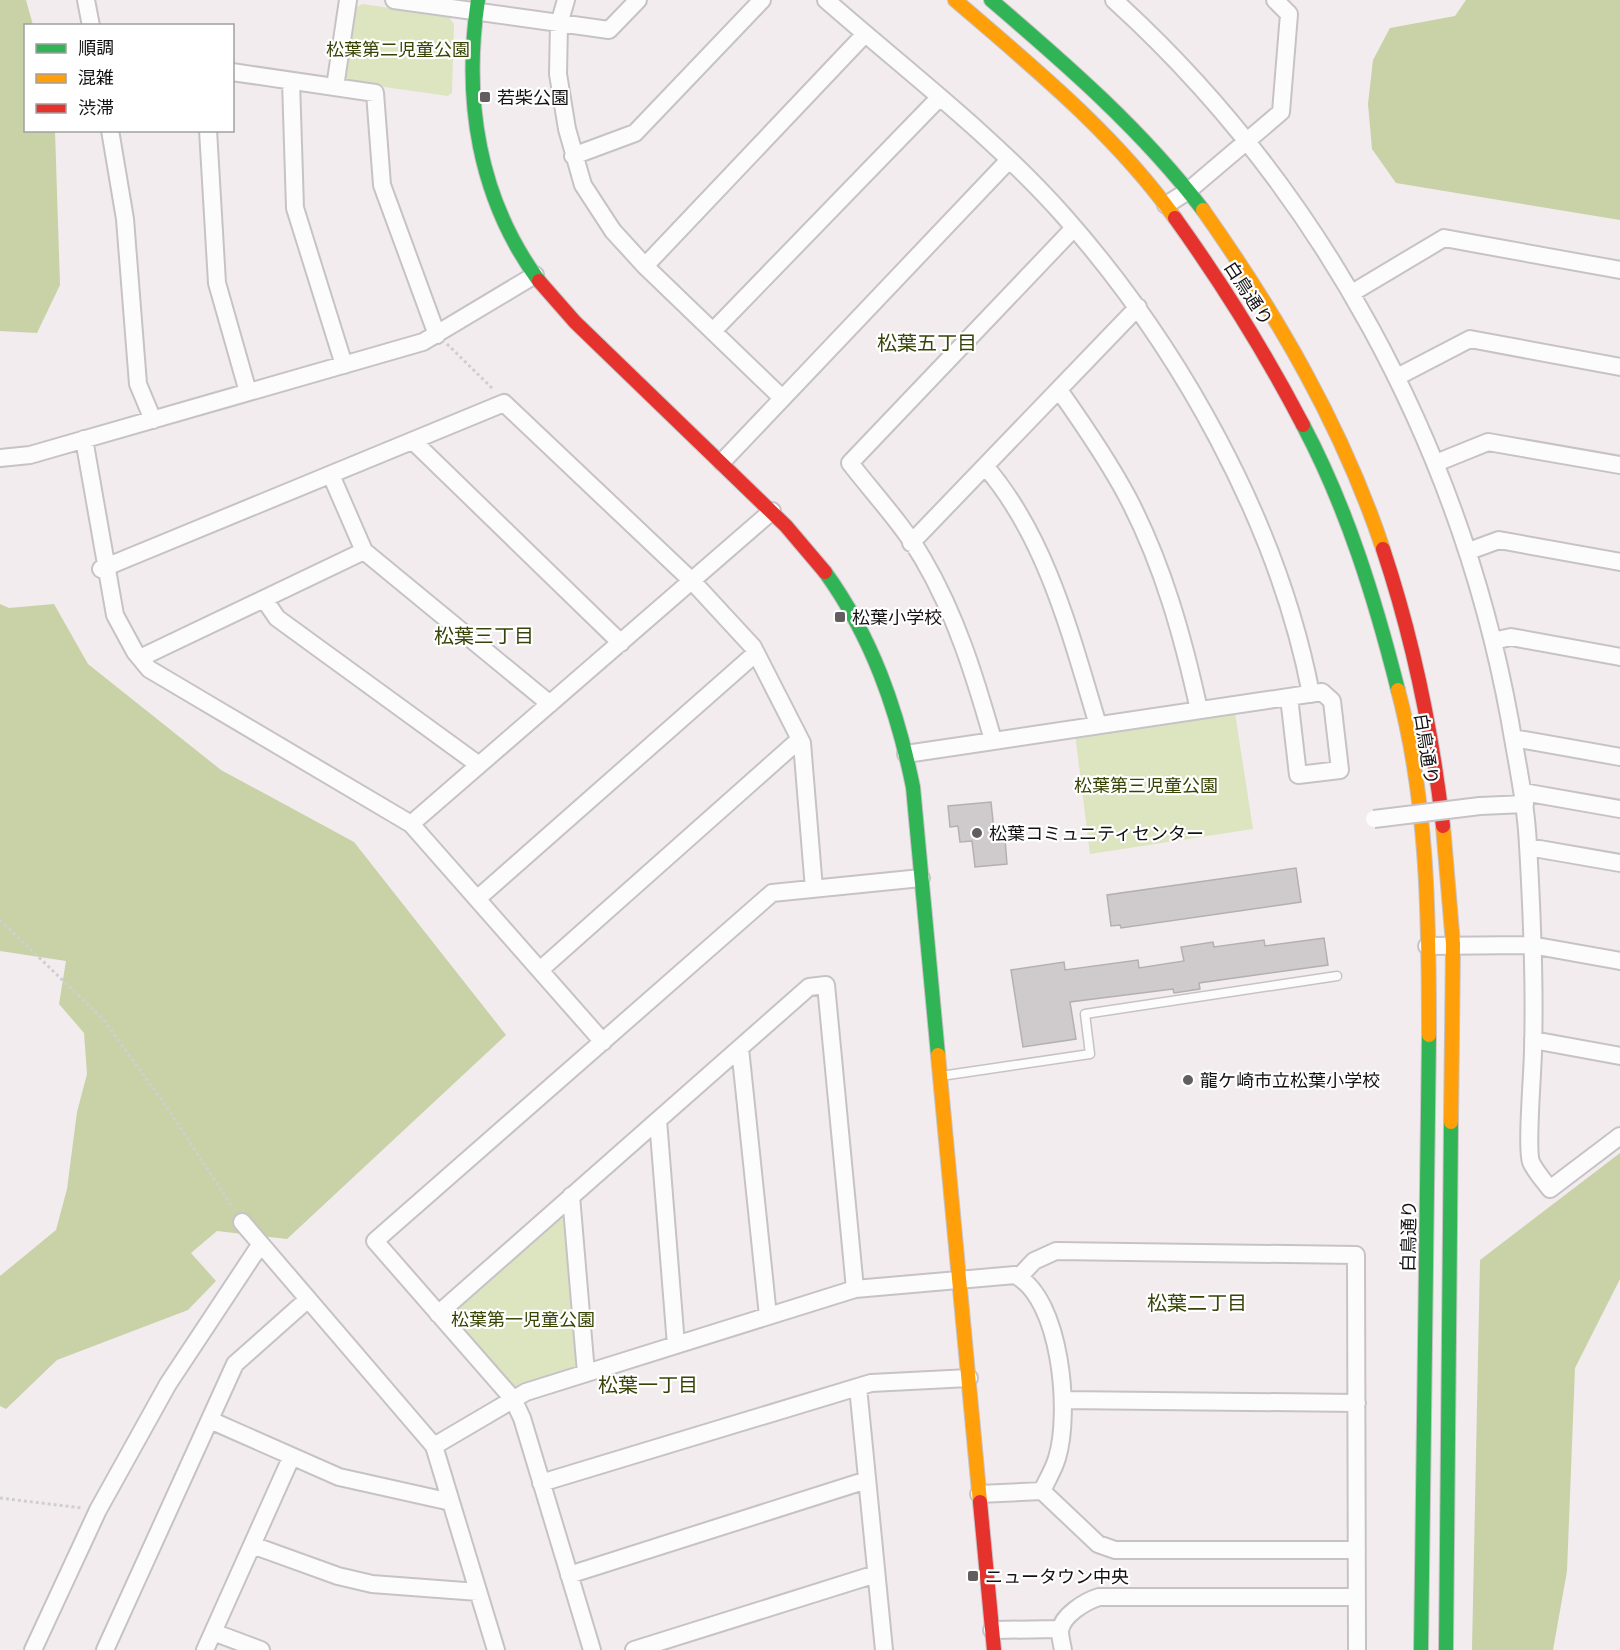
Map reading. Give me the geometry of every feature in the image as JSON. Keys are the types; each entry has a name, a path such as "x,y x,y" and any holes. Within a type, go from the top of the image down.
{"main road":[{"name":"白鳥通り","path":"955,0 1066,98 1166,205 1210,265 1275,368 1310,433 1341,504 1371,587 1390,653 1407,732 1426,879 1429,1068 1421,1650"},
{"name":"白鳥通り","path":"991,0 1107,104 1188,191 1268,307 1298,356 1366,497 1396,584 1430,716 1450,878 1453,944 1446,1650"},
{"path":"477,6 471,76 478,146 504,224 535,275 587,333 772,511 818,561 863,633 881,671 906,754 921,878 994,1650"}],"street":[{"path":"86,0 91,24"},
{"path":"335,87 348,0"},
{"path":"394,0 477,6 559,24 609,30 638,0"},
{"path":"566,0 559,24 558,74 562,106 573,156 583,185 595,207 645,266 782,397"},
{"path":"573,156 635,133 762,0"},
{"path":"826,0 1009,160 1074,228 1158,335 1205,418 1240,487 1281,583 1305,662 1311,694"},
{"path":"1113,0 1189,75 1246,142 1318,240 1352,293 1397,376 1436,463 1469,551 1493,641 1524,798 1528,847 1533,1040 1530,1161 1550,1189 1620,1136"},
{"path":"1166,205 1188,191 1281,112 1289,14 1275,0"},
{"path":"645,266 865,34"},
{"path":"234,72 375,93 382,184 437,335"},
{"path":"291,81 295,208 344,365"},
{"path":"713,331 939,98"},
{"path":"110,132 125,219 138,384 153,420"},
{"path":"208,132 217,284 248,393"},
{"path":"722,462 1009,160"},
{"path":"993,740 963,646 922,558 850,463 1074,228"},
{"path":"1352,293 1444,238 1620,270"},
{"path":"0,459 30,454 153,420 423,342 535,275"},
{"path":"910,543 1138,308"},
{"path":"1397,376 1470,339 1620,367"},
{"path":"1059,390 1128,497 1153,551 1186,649 1199,710"},
{"path":"104,568 504,403 693,582 756,653 800,739 814,889"},
{"path":"84,439 104,568 115,615 140,658 155,672 411,824 603,1042"},
{"path":"412,441 621,643"},
{"path":"1436,463 1488,442 1620,465"},
{"path":"985,466 1000,484 1050,578 1098,725"},
{"path":"331,475 364,551 550,704"},
{"path":"411,824 693,582 772,511"},
{"path":"1469,551 1499,540 1620,562"},
{"path":"140,658 364,551"},
{"path":"264,599 277,618 479,765"},
{"path":"1493,641 1511,637 1620,657"},
{"path":"477,899 756,653"},
{"path":"906,754 1322,692 1332,701 1340,770 1298,775 1289,697"},
{"path":"1513,738 1620,757"},
{"path":"540,970 800,739"},
{"path":"1374,819 1480,806 1524,798 1620,809"},
{"path":"1528,847 1620,863"},
{"path":"592,1650 522,1418 513,1399 375,1242 772,893 921,878"},
{"path":"1427,946 1531,945 1620,961"},
{"path":"438,1314 809,987 826,985 855,1289"},
{"path":"1533,1040 1620,1056"},
{"path":"740,1048 768,1316"},
{"path":"658,1120 676,1345"},
{"path":"572,1197 586,1373"},
{"path":"242,1222 434,1446 496,1650"},
{"path":"33,1650 98,1510 168,1384 260,1245"},
{"path":"1019,1277 1034,1261 1056,1251 1356,1255 1357,1650"},
{"path":"434,1446 526,1392 855,1289 1006,1274 1019,1277 1031,1285 1049,1318 1058,1352 1063,1400 1058,1457 1042,1491"},
{"path":"105,1650 235,1364 307,1300"},
{"path":"542,1483 871,1383 969,1378"},
{"path":"858,1387 884,1650"},
{"path":"1063,1400 1357,1403"},
{"path":"210,1420 291,1458 339,1477 451,1502"},
{"path":"205,1650 291,1458"},
{"path":"569,1575 867,1480"},
{"path":"978,1494 1042,1491 1098,1544 1107,1549 1357,1550"},
{"path":"252,1545 338,1576 372,1584 478,1592"},
{"path":"634,1650 876,1575"},
{"path":"1063,1650 1060,1629 1077,1609 1099,1597 1357,1597"},
{"path":"992,1630 1060,1629"},
{"path":"213,1632 261,1650"}],"lane":[{"path":"940,1077 1090,1054 1085,1014 1337,976"}],"path":[{"path":"437,335 502,398 504,403"},
{"path":"0,920 103,1019 166,1106 242,1222"},
{"path":"0,1497 98,1510"}],"green space":[{"path":"0,0 26,0 33,24 24,24 24,132 55,132 60,285 37,333 0,331"},
{"path":"1466,0 1620,0 1620,220 1396,183 1372,149 1368,104 1373,60 1390,28 1455,16"},
{"name":"松葉第二児童公園","path":"362,4 448,16 454,24 452,93 448,96 349,82 343,74 353,9"},
{"path":"0,604 9,608 54,604 88,664 221,770 354,842 506,1035 287,1239 217,1231 191,1253 216,1281 188,1310 57,1360 6,1409 0,1406 0,1276 56,1230 67,1189 77,1112 87,1074 84,1033 59,1004 66,961 0,951"},
{"name":"松葉第三児童公園","path":"1235,713 1253,829 1090,854 1075,734"},
{"path":"1620,1153 1620,1279 1575,1368 1567,1571 1553,1650 1472,1650 1480,1260"},
{"name":"松葉第一児童公園","path":"559,1217 568,1220 578,1360 575,1368 517,1387 511,1385 452,1318 453,1311"}],"building":[{"name":"松葉コミュニティセンター","path":"991,802 995,840 1005,839 1007,864 975,867 972,841 960,842 958,826 950,827 948,806"},
{"path":"1296,868 1301,902 1121,928 1120,925 1111,926 1107,895"},
{"path":"1324,938 1328,965 1199,983 1200,989 1174,993 1173,989 1070,1002 1076,1039 1023,1047 1011,970 1064,962 1065,970 1138,960 1139,968 1184,961 1181,947 1213,942 1214,947 1264,940 1265,946"}],"traffic: fast":[{"path":"478,0 473,74 480,146 489,182 502,216 518,249 539,281"},
{"path":"991,0 1103,99 1155,153 1203,210"},
{"path":"1303,425 1319,456 1358,554 1380,622 1398,690"},
{"path":"825,572 856,622 881,675 907,758 913,787 938,1055"},
{"path":"1421,1650 1429,1035"},
{"path":"1446,1650 1451,1122"}],"traffic: slow":[{"path":"955,0 1043,76 1100,130 1152,187 1175,218"},
{"path":"1203,210 1257,290 1328,415 1367,503 1383,549"},
{"path":"1398,690 1416,775 1425,861 1429,1035"},
{"path":"1443,826 1453,944 1451,1122"},
{"path":"938,1055 980,1502"}],"traffic: jam":[{"path":"1175,218 1243,319 1303,425"},
{"path":"539,281 575,322 786,526 825,572"},
{"path":"1383,549 1420,686 1443,826"},
{"path":"980,1502 994,1650"}],"place":[{"name":"若柴公園","path":"485,97"},
{"name":"松葉小学校","path":"840,617"},
{"name":"松葉コミュニティセンター","path":"977,833"},
{"name":"龍ケ崎市立松葉小学校","path":"1188,1080"},
{"name":"ニュータウン中央","path":"973,1576"}],"district":[{"name":"松葉五丁目","path":"927,342"},
{"name":"松葉三丁目","path":"484,635"},
{"name":"松葉二丁目","path":"1197,1302"},
{"name":"松葉一丁目","path":"648,1384"}]}
